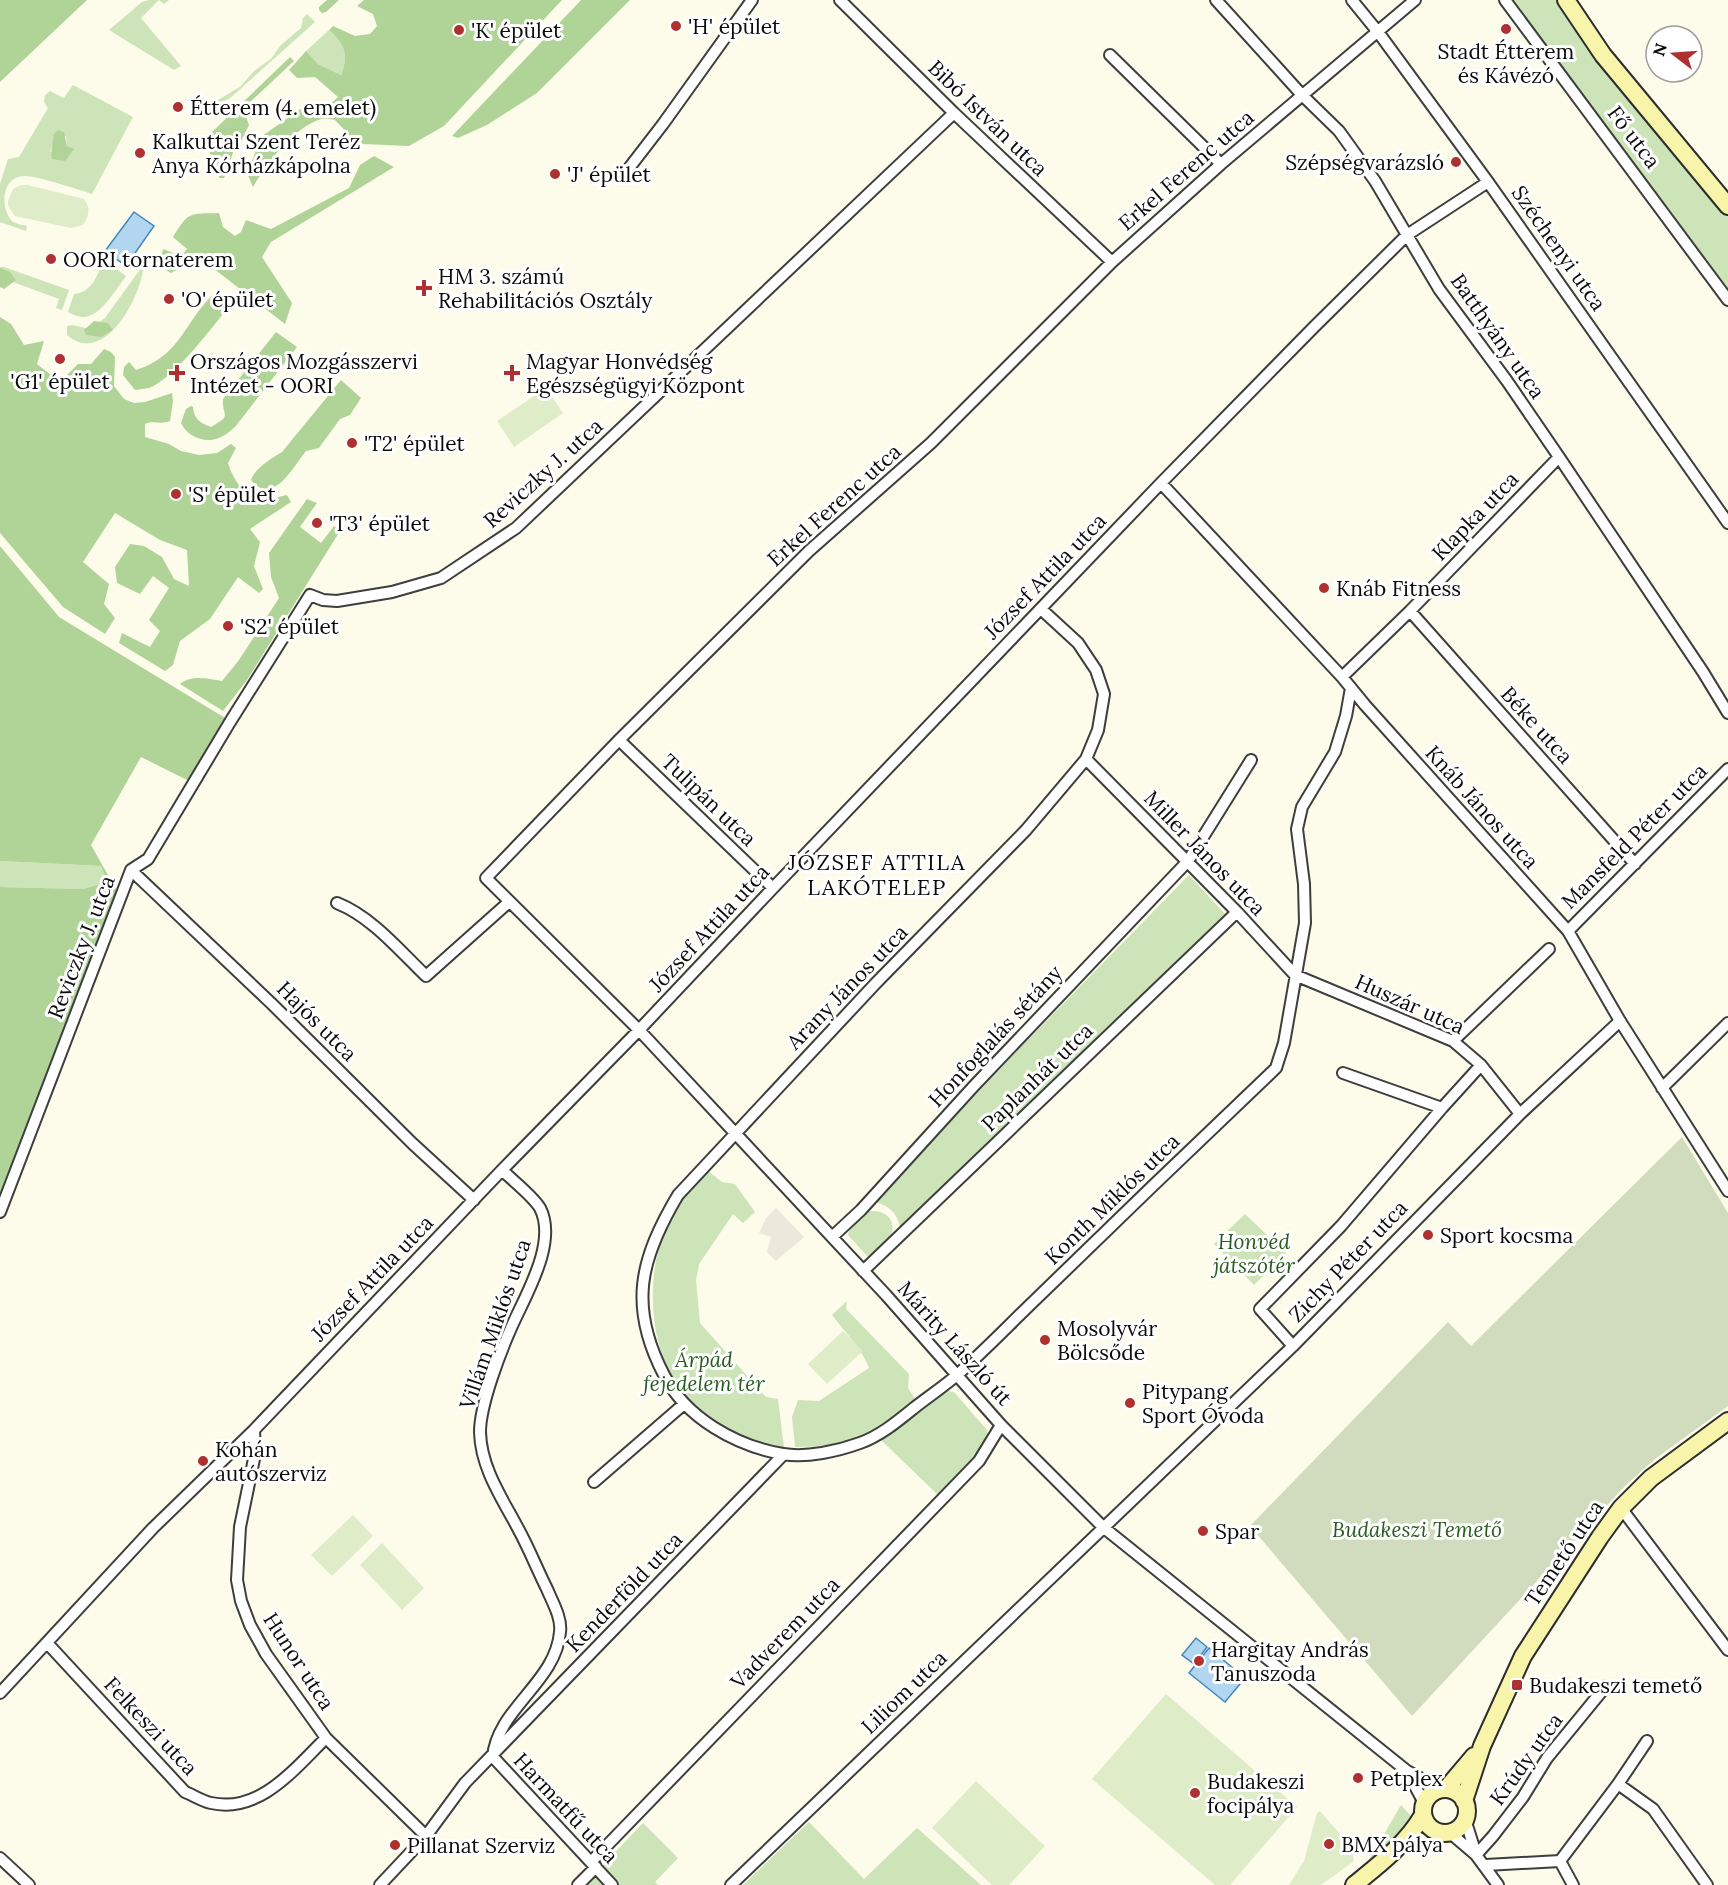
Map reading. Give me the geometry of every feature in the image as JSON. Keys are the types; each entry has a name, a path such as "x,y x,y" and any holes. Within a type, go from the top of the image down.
{"main road":[{"name":"Fő utca","path":"1566,0 1603,55 1728,206"},
{"name":"Temető utca","path":"1464,1801 1482,1746 1522,1656 1621,1508 1651,1478 1728,1421"},
{"name":"Temető utca","path":"1443,1789 1482,1746"},
{"path":"1354,1885 1390,1856 1415,1829 1431,1794 1443,1789 1458,1794 1464,1801 1465,1819 1459,1827 1390,1856"},
{"path":"1424,1809 1427,1824 1443,1832"}],"street":[{"path":"626,172 670,115 752,0"},
{"name":"Bibó István utca","path":"840,0 954,113 1112,262"},
{"name":"Batthyány utca","path":"1216,0 1302,96 1340,131 1375,181 1439,289 1507,381 1728,712"},
{"name":"Széchenyi utca","path":"1352,0 1488,182 1728,523"},
{"name":"Erkel Ferenc utca","path":"509,902 486,878 619,740 809,551 931,443 1112,262 1221,164 1415,0"},
{"name":"Fő utca","path":"1505,0 1728,300"},
{"path":"1110,55 1221,164"},
{"name":"Reviczky J. utca","path":"0,1212 131,870 148,859 226,727 310,595 323,600 337,601 392,592 441,578 516,528 954,113"},
{"name":"József Attila utca","path":"0,1693 48,1644 153,1528 254,1430 1161,483 1407,235 1488,182"},
{"name":"Klapka utca","path":"1342,677 1410,611 1558,457"},
{"name":"Knáb János utca","path":"1161,483 1342,677 1568,931 1620,1021 1728,1191"},
{"name":"Arany János utca","path":"684,1404 669,1385 648,1340 642,1303 649,1252 659,1227 678,1195 876,983 1026,830 1086,759 1098,730 1104,694 1096,670 1078,643 1041,609"},
{"name":"Béke utca","path":"1410,611 1635,864"},
{"name":"Konth Miklós utca","path":"684,1404 715,1429 749,1444 784,1454 808,1454 836,1450 862,1442 893,1425 956,1376 1276,1068 1284,1043 1305,923 1304,884 1297,829 1302,807 1335,752 1346,716 1351,688"},
{"path":"1346,716 1365,705"},
{"name":"Tulipán utca","path":"619,740 773,888"},
{"name":"Miller János utca","path":"1086,759 1188,861 1295,975"},
{"name":"Honfoglalás sétány","path":"832,1238 861,1210 973,1087 1188,861 1251,760"},
{"name":"Mansfeld Péter utca","path":"1568,931 1728,769"},
{"name":"Hajós utca","path":"131,870 271,1003 413,1144 474,1200"},
{"path":"337,903 365,918 426,976 509,902"},
{"name":"Márity László út","path":"509,902 639,1030 736,1132 864,1271 956,1376 1103,1527 1407,1771 1443,1789"},
{"name":"Paplanhát utca","path":"864,1271 1237,912"},
{"path":"1453,1041 1549,949"},
{"name":"Huszár utca","path":"1295,975 1453,1041 1481,1065 1520,1114"},
{"name":"Zichy Péter utca","path":"1103,1527 1293,1346 1520,1114 1620,1021"},
{"path":"1662,1088 1728,1023"},
{"path":"1293,1346 1260,1309 1341,1226 1481,1065"},
{"path":"1343,1073 1442,1108"},
{"name":"Villám Miklós utca","path":"493,1757 494,1744 501,1729 548,1668 558,1648 561,1628 554,1606 524,1540 484,1463 480,1431 486,1397 510,1330 537,1270 546,1236 544,1219 539,1206 502,1170"},
{"path":"594,1482 684,1404"},
{"name":"Vadverem utca","path":"578,1885 593,1865 979,1461 1002,1425"},
{"name":"Hunor utca","path":"254,1430 255,1454 240,1527 237,1580 241,1601 250,1625 266,1654 326,1738 426,1836"},
{"name":"Kenderföld utca","path":"380,1885 426,1836 465,1783 493,1757 784,1454"},
{"path":"1621,1508 1728,1650"},
{"name":"Liliom utca","path":"731,1885 1103,1527"},
{"name":"Felkeszi utca","path":"48,1644 185,1792 210,1803 234,1804 268,1792 326,1738"},
{"name":"Krúdy utca","path":"1476,1855 1523,1797 1547,1758 1606,1686"},
{"path":"1485,1865 1560,1861 1647,1741"},
{"name":"Harmatfű utca","path":"493,1757 612,1885"},
{"name":"Márity László út","path":"1407,1771 1424,1809"},
{"path":"1618,1784 1653,1809 1707,1885"},
{"path":"1465,1819 1476,1855"},
{"path":"1443,1832 1476,1855 1498,1885"},
{"path":"0,1858 29,1885"},
{"path":"1560,1861 1573,1885"}],"green space":[{"path":"0,0 87,0 0,82"},
{"path":"159,0 141,18 181,66 174,70 109,30 142,2"},
{"path":"327,0 339,0 322,13 319,7"},
{"path":"364,0 562,0 444,126 409,146 363,144 349,135 335,120 321,119 301,130 282,147 253,187 247,173 262,136 305,106 326,108 338,97 315,77 297,78 289,70 306,51 318,64 341,75 345,62 344,50 339,40 329,30 333,26 355,36 370,34 377,26 373,14 357,6"},
{"path":"581,0 630,0 537,93 487,125 458,138 452,136"},
{"path":"1505,0 1566,0 1728,206 1728,300"},
{"path":"307,14 315,22 229,99 216,101 240,87 254,71 271,59 280,46 301,28 303,18"},
{"path":"329,30 339,40 344,50 345,61 341,75 318,64 306,51"},
{"path":"290,57 294,61 247,105 245,114 249,125 241,141 236,144 224,178 219,178 216,156 210,154 208,143 212,132"},
{"path":"73,85 133,117 92,194 39,178 25,176 17,178 7,188 4,203 9,217 13,222 27,226 26,231 0,222 0,184 8,159 19,157 48,108 44,102 45,95 50,91 64,98","holes":["53,135 66,136 67,146 50,152 54,142"]},
{"path":"58,130 64,132 67,146 74,149 65,161 52,159 53,135"},
{"path":"374,156 394,167 271,242 262,257 292,303 285,324 195,254 184,266 171,273 159,266 163,249 181,256 187,249 173,237 187,218 195,214 219,213 223,227 235,236 241,232 246,220 271,229 349,188 360,165"},
{"path":"21,185 84,199 88,209 85,222 83,225 71,228 15,216 8,206 8,201 13,189"},
{"path":"104,260 126,276 107,302 95,313 82,317 68,312 74,294 90,286"},
{"path":"144,264 142,277 129,309 108,335 95,342 81,343 67,335 67,326 90,329 105,318"},
{"path":"0,267 69,290 62,310 56,308 59,299 5,279 0,283"},
{"path":"0,268 10,272 16,280 4,289 0,287"},
{"path":"219,290 231,304 204,338 170,374 149,388 135,390 123,375 124,367 129,362 136,370 164,355 183,334 198,311"},
{"path":"0,317 11,324 24,345 44,341 37,364 60,382 78,364 91,364 104,349 111,352 115,357 114,386 124,399 134,403 145,402 172,393 170,421 145,424 145,437 169,444 181,451 199,455 217,453 231,444 236,448 228,463 236,481 251,497 263,500 287,495 291,502 250,529 260,542 254,566 263,589 259,593 238,577 210,619 180,641 173,665 165,671 119,643 122,633 150,647 160,631 149,620 169,588 153,576 140,594 117,583 115,567 130,544 144,546 162,557 174,579 189,586 187,550 160,540 115,513 83,562 109,584 104,604 115,618 105,634 63,607 0,533"},
{"path":"94,321 108,323 113,330 101,337 86,335 84,330"},
{"path":"276,332 297,347 235,427 223,436 211,440 199,439 188,433 181,423 186,409 193,407 198,420 211,427 222,420 225,415 223,399"},
{"path":"341,380 361,398 350,415 340,419 319,448 306,451 282,482 267,489 259,487 251,480 256,471 282,452"},
{"path":"546,388 563,413 514,447 497,421"},
{"path":"307,499 317,503 300,527 321,543 334,526 340,531 247,680 223,711 180,684 195,678 222,681 239,660 279,598 271,577 269,553"},
{"path":"0,546 59,617 230,721 191,782 141,757 91,845 117,891 0,1197 0,887 83,889 107,882 101,866 0,861"},
{"path":"0,861 101,866 107,882 83,889 0,887"},
{"path":"1189,875 1225,914 900,1228 892,1211 885,1205 875,1202 1019,1049"},
{"name":"Budakeszi Temető","path":"1682,1137 1728,1213 1728,1406 1655,1459 1625,1486 1412,1716 1250,1526 1448,1322 1471,1346"},
{"name":"Árpád fejedelem tér","path":"708,1171 722,1182 735,1184 755,1212 743,1223 733,1214 699,1264 696,1280 700,1323 766,1397 778,1399 784,1448 743,1437 693,1403 672,1377 663,1356 653,1311 653,1287 661,1241 677,1207"},
{"path":"869,1211 880,1212 888,1216 892,1222 892,1230 885,1245 877,1252 867,1256 848,1235 856,1221"},
{"name":"Honvéd játszótér","path":"1245,1214 1286,1253 1254,1285 1214,1244"},
{"name":"Árpád fejedelem tér","path":"847,1301 846,1309 909,1374 908,1388 917,1402 888,1423 861,1436 831,1444 795,1447 792,1417 798,1400 819,1401 869,1368 857,1347 832,1315"},
{"path":"843,1331 863,1351 827,1384 808,1364"},
{"path":"943,1392 954,1392 987,1430 988,1437 986,1445 938,1495 879,1438"},
{"path":"353,1515 373,1536 332,1576 311,1555"},
{"path":"382,1543 424,1588 402,1610 360,1565"},
{"name":"Budakeszi focipálya","path":"1166,1694 1297,1807 1230,1885 1215,1885 1092,1779"},
{"path":"976,1781 1045,1846 1009,1885 992,1885 932,1828"},
{"path":"1401,1805 1413,1818 1374,1864 1370,1858"},
{"name":"BMX pálya","path":"1320,1811 1354,1850 1353,1862 1321,1885 1289,1885 1304,1861 1317,1813"},
{"path":"809,1822 864,1879 917,1828 981,1885 743,1885"},
{"path":"643,1823 678,1858 655,1882 658,1885 584,1885"}],"shaded area":[{"path":"776,1208 804,1237 776,1261 767,1252 771,1237 759,1233 766,1218"}],"water":[{"path":"134,212 154,226 126,266 105,251"},
{"path":"1196,1638 1207,1647 1194,1664 1182,1655"},
{"path":"1209,1648 1245,1678 1225,1702 1189,1673"}],"place":[{"name":"'H' épület","path":"676,26"},
{"name":"Stadt Étterem és Kávézó","path":"1506,29"},
{"name":"'K' épület","path":"459,30"},
{"name":"Étterem (4. emelet)","path":"178,107"},
{"name":"Kalkuttai Szent Teréz Anya Kórházkápolna","path":"140,153"},
{"name":"Szépségvarázsló","path":"1456,162"},
{"name":"'J' épület","path":"555,174"},
{"name":"OORI tornaterem","path":"51,259"},
{"name":"HM 3. számú Rehabilitációs Osztály","path":"424,288"},
{"name":"'O' épület","path":"169,299"},
{"name":"'G1' épület","path":"60,359"},
{"name":"Országos Mozgásszervi Intézet - OORI","path":"177,373"},
{"name":"Magyar Honvédség Egészségügyi Központ","path":"512,373"},
{"name":"'T2' épület","path":"352,443"},
{"name":"'S' épület","path":"176,494"},
{"name":"'T3' épület","path":"317,523"},
{"name":"Knáb Fitness","path":"1324,588"},
{"name":"'S2' épület","path":"228,626"},
{"name":"Sport kocsma","path":"1428,1235"},
{"name":"Mosolyvár Bölcsőde","path":"1045,1340"},
{"name":"Pitypang Sport Óvoda","path":"1130,1403"},
{"name":"Kohán autószerviz","path":"203,1461"},
{"name":"Spar","path":"1203,1531"},
{"name":"Hargitay András Tanuszoda","path":"1199,1661"},
{"name":"Budakeszi temető","path":"1517,1685"},
{"name":"Petplex","path":"1358,1778"},
{"name":"Budakeszi focipálya","path":"1195,1793"},
{"name":"BMX pálya","path":"1329,1844"},
{"name":"Pillanat Szerviz","path":"395,1845"}],"district":[{"name":"JÓZSEF ATTILA LAKÓTELEP","path":"877,874"}]}
